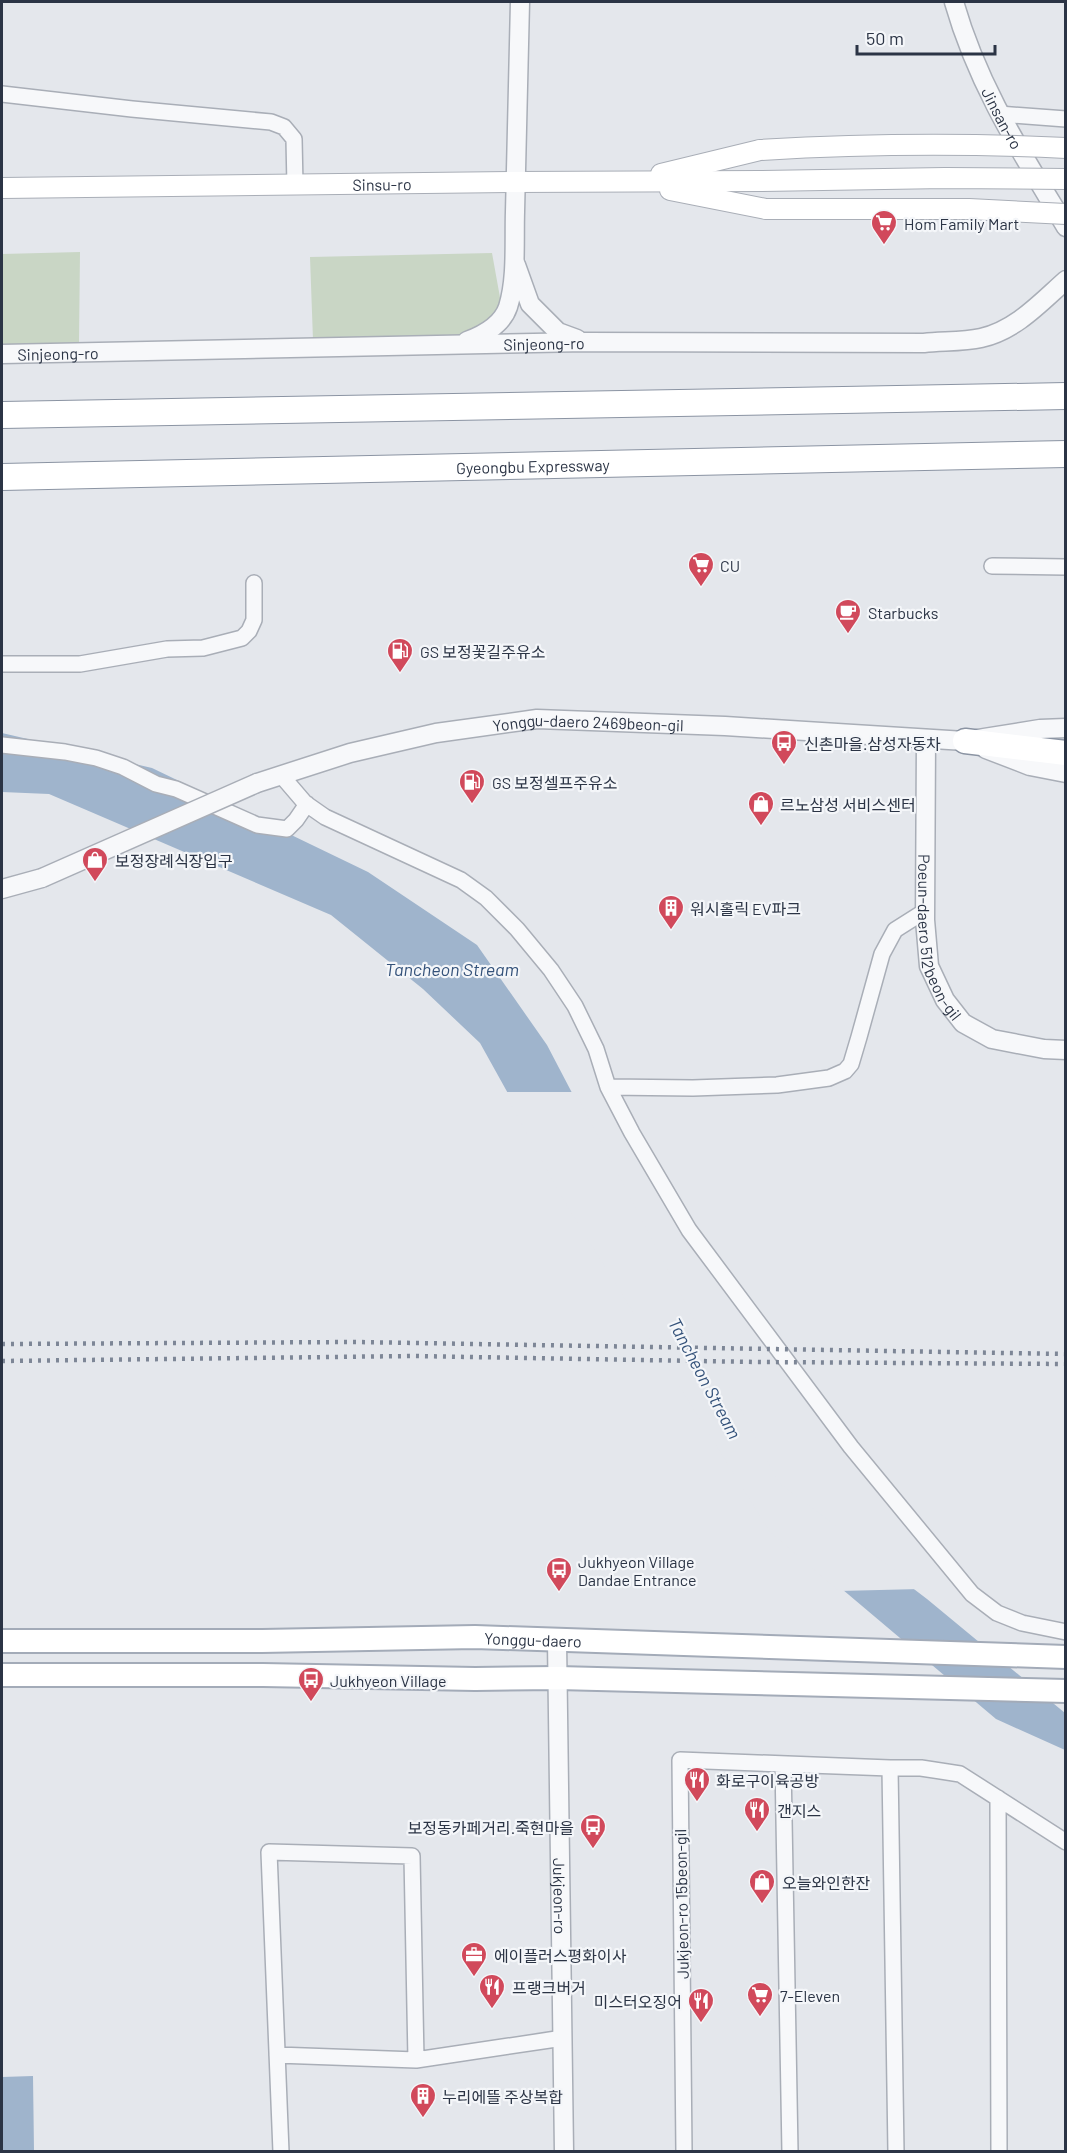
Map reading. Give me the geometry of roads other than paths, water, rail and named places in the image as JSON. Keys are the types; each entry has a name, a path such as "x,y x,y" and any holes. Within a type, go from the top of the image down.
{"highway":[{"path":"2,415 1065,396"},
{"name":"Gyeongbu Expressway","path":"2,477 1065,454"},
{"path":"965,741 1065,740"},
{"path":"965,741 1065,753"}],"main road":[{"path":"629,182 760,150 831,146 922,145 1065,148"},
{"name":"Sinsu-ro","path":"2,188 945,178 1065,179"},
{"path":"629,182 766,209 969,209 1065,214"},
{"name":"Yonggu-daero","path":"2,1641 262,1641 476,1637 1065,1657"},
{"path":"2,1675 558,1678 1065,1691"}],"street":[{"path":"458,345 483,335 497,324 507,309 513,256 520,2"},
{"name":"Jinsan-ro","path":"954,2 963,33 987,90 1065,227"},
{"path":"2,94 271,122 284,127 294,139 296,186"},
{"path":"999,114 1065,119"},
{"path":"513,256 530,304 558,332 585,342"},
{"name":"Sinjeong-ro","path":"2,354 585,342 924,343 979,338 998,333 1025,318 1065,280"},
{"path":"992,566 1065,567"},
{"path":"2,664 80,664 167,650 202,648 242,638 249,631 254,620 254,583"},
{"name":"Yonggu-daero 2469beon-gil","path":"2,889 42,878 257,783 350,753 436,733 537,718 725,726 965,741"},
{"path":"965,741 1040,729 1065,728"},
{"name":"Poeun-daero 512beon-gil","path":"926,740 925,911 929,966 945,1000 963,1023 992,1039 1044,1049 1065,1050"},
{"path":"965,741 1030,766 1065,773"},
{"path":"2,745 96,758 123,767 156,784 176,789 257,825 287,829 307,804"},
{"path":"282,775 307,804 325,817 461,880 486,898 517,929 551,970 575,1006 596,1049 608,1088 689,1230 851,1447 972,1594 997,1613 1022,1623 1065,1632"},
{"path":"608,1088 777,1085 829,1078 845,1071 851,1064 860,1036 882,954 895,930 925,911"},
{"name":"Jukjeon-ro","path":"557,1641 564,2151"},
{"name":"Jukjeon-ro 15beon-gil","path":"684,2151 680,1760 921,1768 960,1774 1065,1842"},
{"path":"783,1764 790,2151"},
{"path":"890,1768 896,2151"},
{"path":"998,1798 999,2151"},
{"path":"280,2151 269,1852 412,1856 416,2060"},
{"path":"278,2055 416,2060 563,2038"}],"water":[{"name":"Tancheon Stream","path":"2,733 152,768 368,872 477,945 547,1045 777,1485 927,1599 1065,1713 1065,1750 996,1719 772,1530 571,1207 480,1043 423,989 331,915 49,794 2,792"},
{"path":"33,2076 34,2151 2,2151 2,2077"}],"railway":[{"path":"2,1344 356,1342 1066,1354"},
{"path":"2,1361 413,1356 1066,1364"}],"place":[{"name":"Hom Family Mart","path":"884,246"},
{"name":"CU","path":"701,588"},
{"name":"Starbucks","path":"848,635"},
{"name":"GS 보정꽃길주유소","path":"400,674"},
{"name":"신촌마을.삼성자동차","path":"784,766"},
{"name":"GS 보정셀프주유소","path":"472,805"},
{"name":"르노삼성 서비스센터","path":"761,827"},
{"name":"보정장례식장입구","path":"95,883"},
{"name":"워시홀릭 EV파크","path":"671,931"},
{"name":"Jukhyeon Village Dandae Entrance","path":"559,1593"},
{"name":"Jukhyeon Village","path":"311,1703"},
{"name":"화로구이육공방","path":"697,1803"},
{"name":"갠지스","path":"757,1833"},
{"name":"보정동카페거리.죽현마을","path":"593,1850"},
{"name":"오늘와인한잔","path":"762,1905"},
{"name":"에이플러스평화이사","path":"474,1978"},
{"name":"프랭크버거","path":"492,2010"},
{"name":"7-Eleven","path":"760,2018"},
{"name":"미스터오징어","path":"701,2024"},
{"name":"누리에뜰 주상복합","path":"423,2119"}]}
